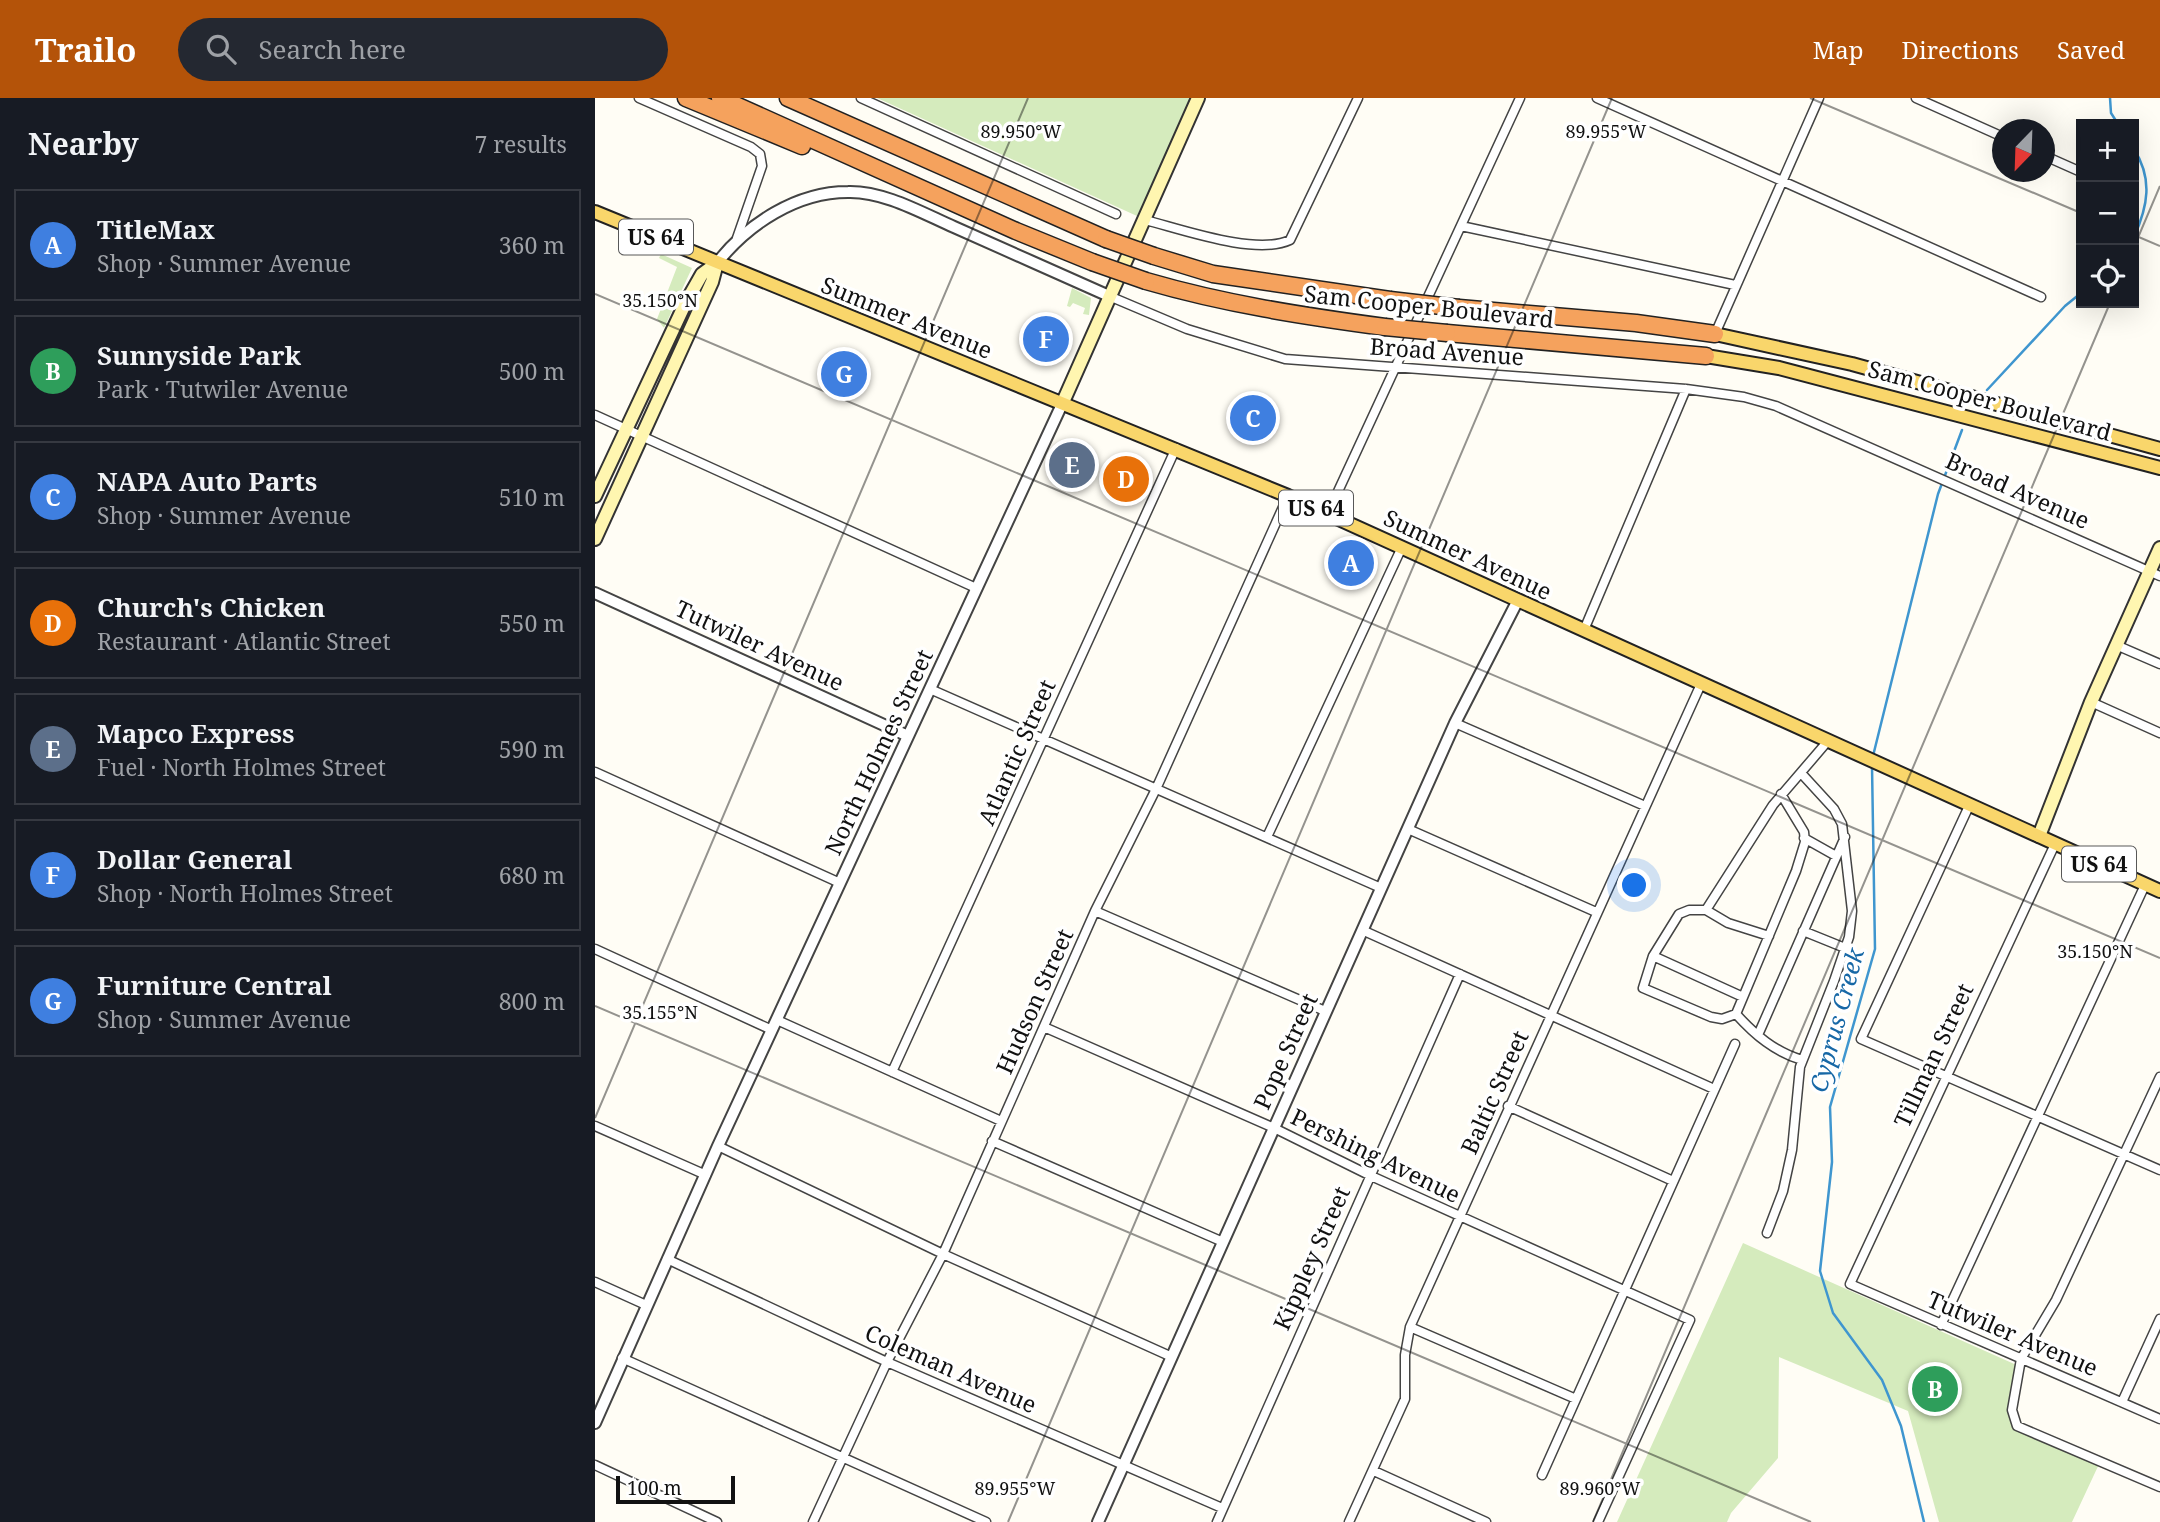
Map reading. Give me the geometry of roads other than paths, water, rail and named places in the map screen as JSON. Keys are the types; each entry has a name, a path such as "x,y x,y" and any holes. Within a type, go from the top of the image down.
{"highway":[{"path":"686,98 932,194"},
{"name":"Sam Cooper Boulevard","path":"720,98 932,194 1092,262 1209,299 1278,313 1385,327 1706,356"},
{"name":"Sam Cooper Boulevard","path":"789,98 1107,239 1213,274 1390,300 1636,323 1715,334"}],"main road":[{"name":"North Holmes Street","path":"1063,402 1198,98"},
{"name":"Summer Avenue","path":"595,212 1176,448 1328,513 2160,891"},
{"path":"595,496 685,304 702,274 717,263"},
{"path":"595,539 643,437 675,358 712,282 717,263"},
{"name":"Sam Cooper Boulevard","path":"1715,334 1852,364 2160,449"},
{"name":"Sam Cooper Boulevard","path":"1706,356 1779,368 2160,468"},
{"path":"2039,836 2116,645 2155,573 2160,548"}],"street":[{"path":"639,98 751,147 759,154 762,166 737,239"},
{"path":"861,98 1116,214"},
{"path":"1145,220 1230,241 1277,247 1290,240 1358,98"},
{"path":"1328,513 1520,98"},
{"path":"1597,98 2041,297"},
{"path":"1715,334 1819,98"},
{"path":"1916,98 1992,132"},
{"path":"2055,160 2076,170"},
{"name":"Broad Avenue","path":"717,263 737,239 775,212 834,193 859,192 881,197 931,217 1187,329 1285,359 1686,389 1744,397 1776,406 2155,573"},
{"path":"1461,226 1735,285"},
{"path":"1584,630 1686,389"},
{"name":"North Holmes Street","path":"595,1423 718,1146 1063,402"},
{"path":"595,415 977,588"},
{"name":"Atlantic Street","path":"892,1072 1176,448"},
{"name":"Hudson Street","path":"813,1522 887,1362 943,1254 1095,911 1156,789 1288,496"},
{"path":"1267,837 1402,547"},
{"name":"Tutwiler Avenue","path":"595,593 908,736"},
{"name":"Pope Street","path":"1098,1522 1455,723 1518,600"},
{"path":"2116,645 2160,664"},
{"name":"Baltic Street","path":"1349,1522 1405,1399 1405,1355 1410,1327 1700,684"},
{"path":"930,689 1381,888"},
{"path":"2091,702 2160,733"},
{"path":"1455,723 1645,806"},
{"path":"1706,910 1781,794 1827,742"},
{"path":"595,772 840,883"},
{"path":"1767,1233 1783,1191 1792,1150 1802,1060 1845,948 1852,911 1845,837 1834,809 1801,773"},
{"path":"1781,794 1804,838 1836,856"},
{"path":"1969,806 1861,1039 2160,1170"},
{"path":"1408,829 1596,912"},
{"path":"1758,1035 1845,837"},
{"path":"1737,1014 1796,871 1804,838"},
{"name":"Tillman Street","path":"1850,1284 2055,844"},
{"path":"1941,1325 2145,885"},
{"path":"1737,1014 1723,1018 1711,1017 1643,988 1653,956 1679,914 1706,910 1728,923 1769,936"},
{"path":"1095,911 1325,1011"},
{"path":"1362,930 1714,1089"},
{"path":"1803,931 1845,948"},
{"path":"595,949 892,1072 1001,1121"},
{"path":"1653,956 1742,997"},
{"name":"Kippley Street","path":"1217,1522 1460,974"},
{"path":"1737,1014 1758,1035 1785,1055 1802,1060"},
{"name":"Pershing Avenue","path":"1044,1027 1274,1128 1369,1175 1690,1321 1598,1522"},
{"path":"1542,1475 1735,1044"},
{"path":"2160,1077 2056,1300 2021,1359 2021,1373 2012,1410 2017,1426 2160,1487"},
{"path":"1508,1106 1673,1181"},
{"path":"595,1126 706,1175"},
{"path":"992,1141 1223,1241"},
{"path":"718,1146 943,1254 1172,1357"},
{"name":"Coleman Avenue","path":"667,1259 887,1362 1222,1508"},
{"path":"595,1282 646,1305"},
{"name":"Tutwiler Avenue","path":"1850,1284 2160,1419"},
{"path":"2122,1402 2160,1319"},
{"path":"1410,1327 1576,1399"},
{"path":"622,1358 842,1460 986,1522"},
{"path":"595,1465 717,1522"},
{"path":"1374,1471 1486,1522"}],"waterway":[{"path":"2110,98 2111,113 2115,119"},
{"path":"2139,158 2146,182 2145,203 2139,224"},
{"path":"1987,390 2076,297"},
{"name":"Cyprus Creek","path":"1873,756 1938,494 1962,430"},
{"name":"Cyprus Creek","path":"1872,766 1875,949 1830,1107 1832,1162 1820,1271 1833,1313 1882,1380 1901,1426 1924,1522"}],"place":[{"name":"Dollar General","path":"1046,339"},
{"name":"Furniture Central","path":"844,374"},
{"name":"NAPA Auto Parts","path":"1253,418"},
{"name":"Mapco Express","path":"1072,465"},
{"name":"Church's Chicken","path":"1126,479"},
{"name":"TitleMax","path":"1351,563"},
{"name":"Sunnyside Park","path":"1935,1389"}]}
